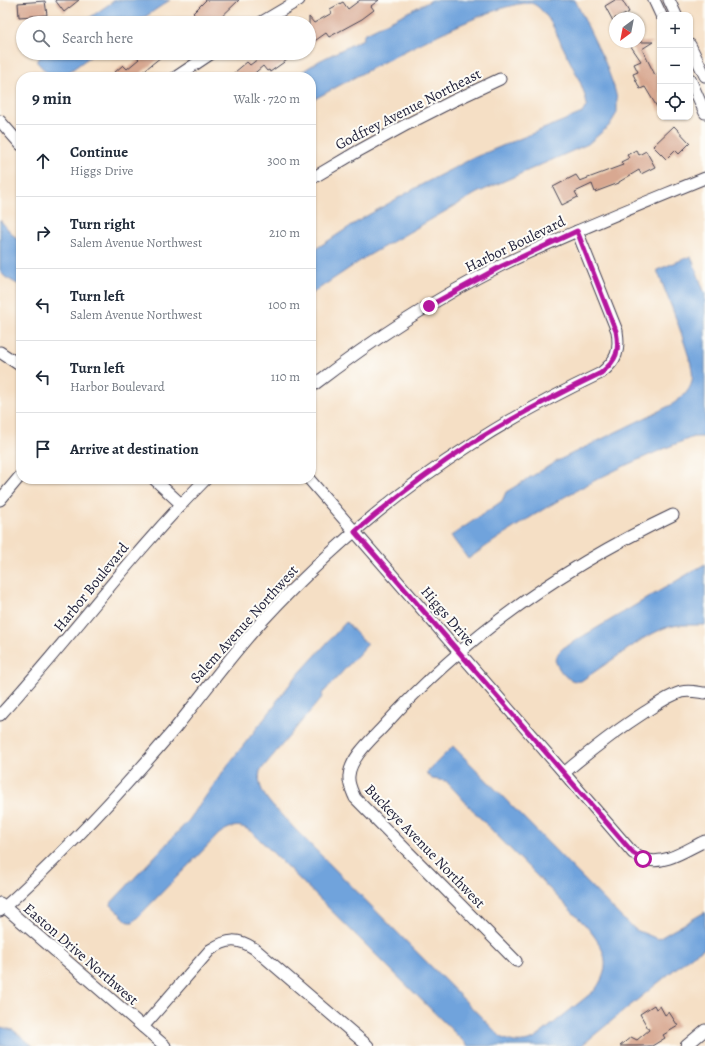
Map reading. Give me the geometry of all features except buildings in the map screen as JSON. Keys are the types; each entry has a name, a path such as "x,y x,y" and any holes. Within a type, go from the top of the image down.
{"street":[{"path":"272,16 299,0"},
{"path":"654,0 660,12"},
{"path":"669,0 675,12"},
{"path":"692,48 705,76"},
{"path":"184,72 202,60"},
{"name":"Godfrey Avenue Northeast","path":"316,176 406,123 500,79"},
{"path":"692,84 705,113"},
{"path":"0,121 16,139"},
{"name":"Harbor Boulevard","path":"316,383 371,343 429,306 502,266 577,231 705,178"},
{"name":"Salem Avenue Northwest","path":"1,907 92,822 133,777 263,621 301,581 382,508 471,444 518,415 601,373 611,365 617,355 619,343 616,331 577,231"},
{"path":"0,352 16,363"},
{"path":"0,500 16,481"},
{"path":"159,484 181,504"},
{"name":"Harbor Boulevard","path":"0,715 66,642 126,566 181,504 201,484"},
{"name":"Higgs Drive","path":"313,484 633,853 643,859 655,861 667,859 705,841"},
{"name":"Buckeye Avenue Northwest","path":"516,961 355,798 350,788 349,776 352,764 366,745 398,710 459,652 495,622 572,569 612,546 673,515"},
{"path":"564,773 625,725 670,696 681,692 693,691 705,693"},
{"name":"Easton Drive Northwest","path":"1,907 165,1046"},
{"name":"Easton Drive Northwest","path":"143,1027 210,950 221,943 233,940 245,942 255,948 368,1046"},
{"path":"686,1046 705,1030"}],"water":[{"path":"115,0 170,0 146,16 92,16"},
{"path":"432,0 575,0 605,62 617,98 617,113 609,126 588,144 477,193 366,257 316,291 316,249 363,218 421,185 473,158 582,113 587,105 581,83 551,23 540,9 531,3 512,5 455,27 387,60 316,98 316,72 302,72 319,61 363,39 364,34"},
{"path":"85,60 69,72 46,72 36,61"},
{"path":"0,220 16,238 16,283 5,277 0,271"},
{"path":"691,256 705,294 705,437 693,437 600,478 542,510 468,559 451,536 502,501 506,492 557,461 671,405 687,392 692,381 691,364 680,328 657,270"},
{"path":"705,564 705,625 678,625 664,628 644,638 581,681 568,678 559,668 555,660 563,648"},
{"path":"346,622 367,645 322,694 323,696 260,771 259,780 261,788 275,809 502,1038 518,1042 526,1042 534,1039 595,990 604,973 604,957 602,950 587,927 481,819 446,781 432,779 426,773 453,746 622,918 636,930 658,939 705,912 705,948 675,969 581,1046 468,1046 257,837 243,827 239,826 229,828 219,834 133,922 128,922 110,904 189,820 227,766 294,679"},
{"path":"0,1027 13,1030 33,1046 0,1046"}],"route":[{"path":"429,306 502,266 577,231 616,331 619,343 617,355 611,365 601,373 518,415 471,444 382,508 355,532 633,853 643,859"}]}
